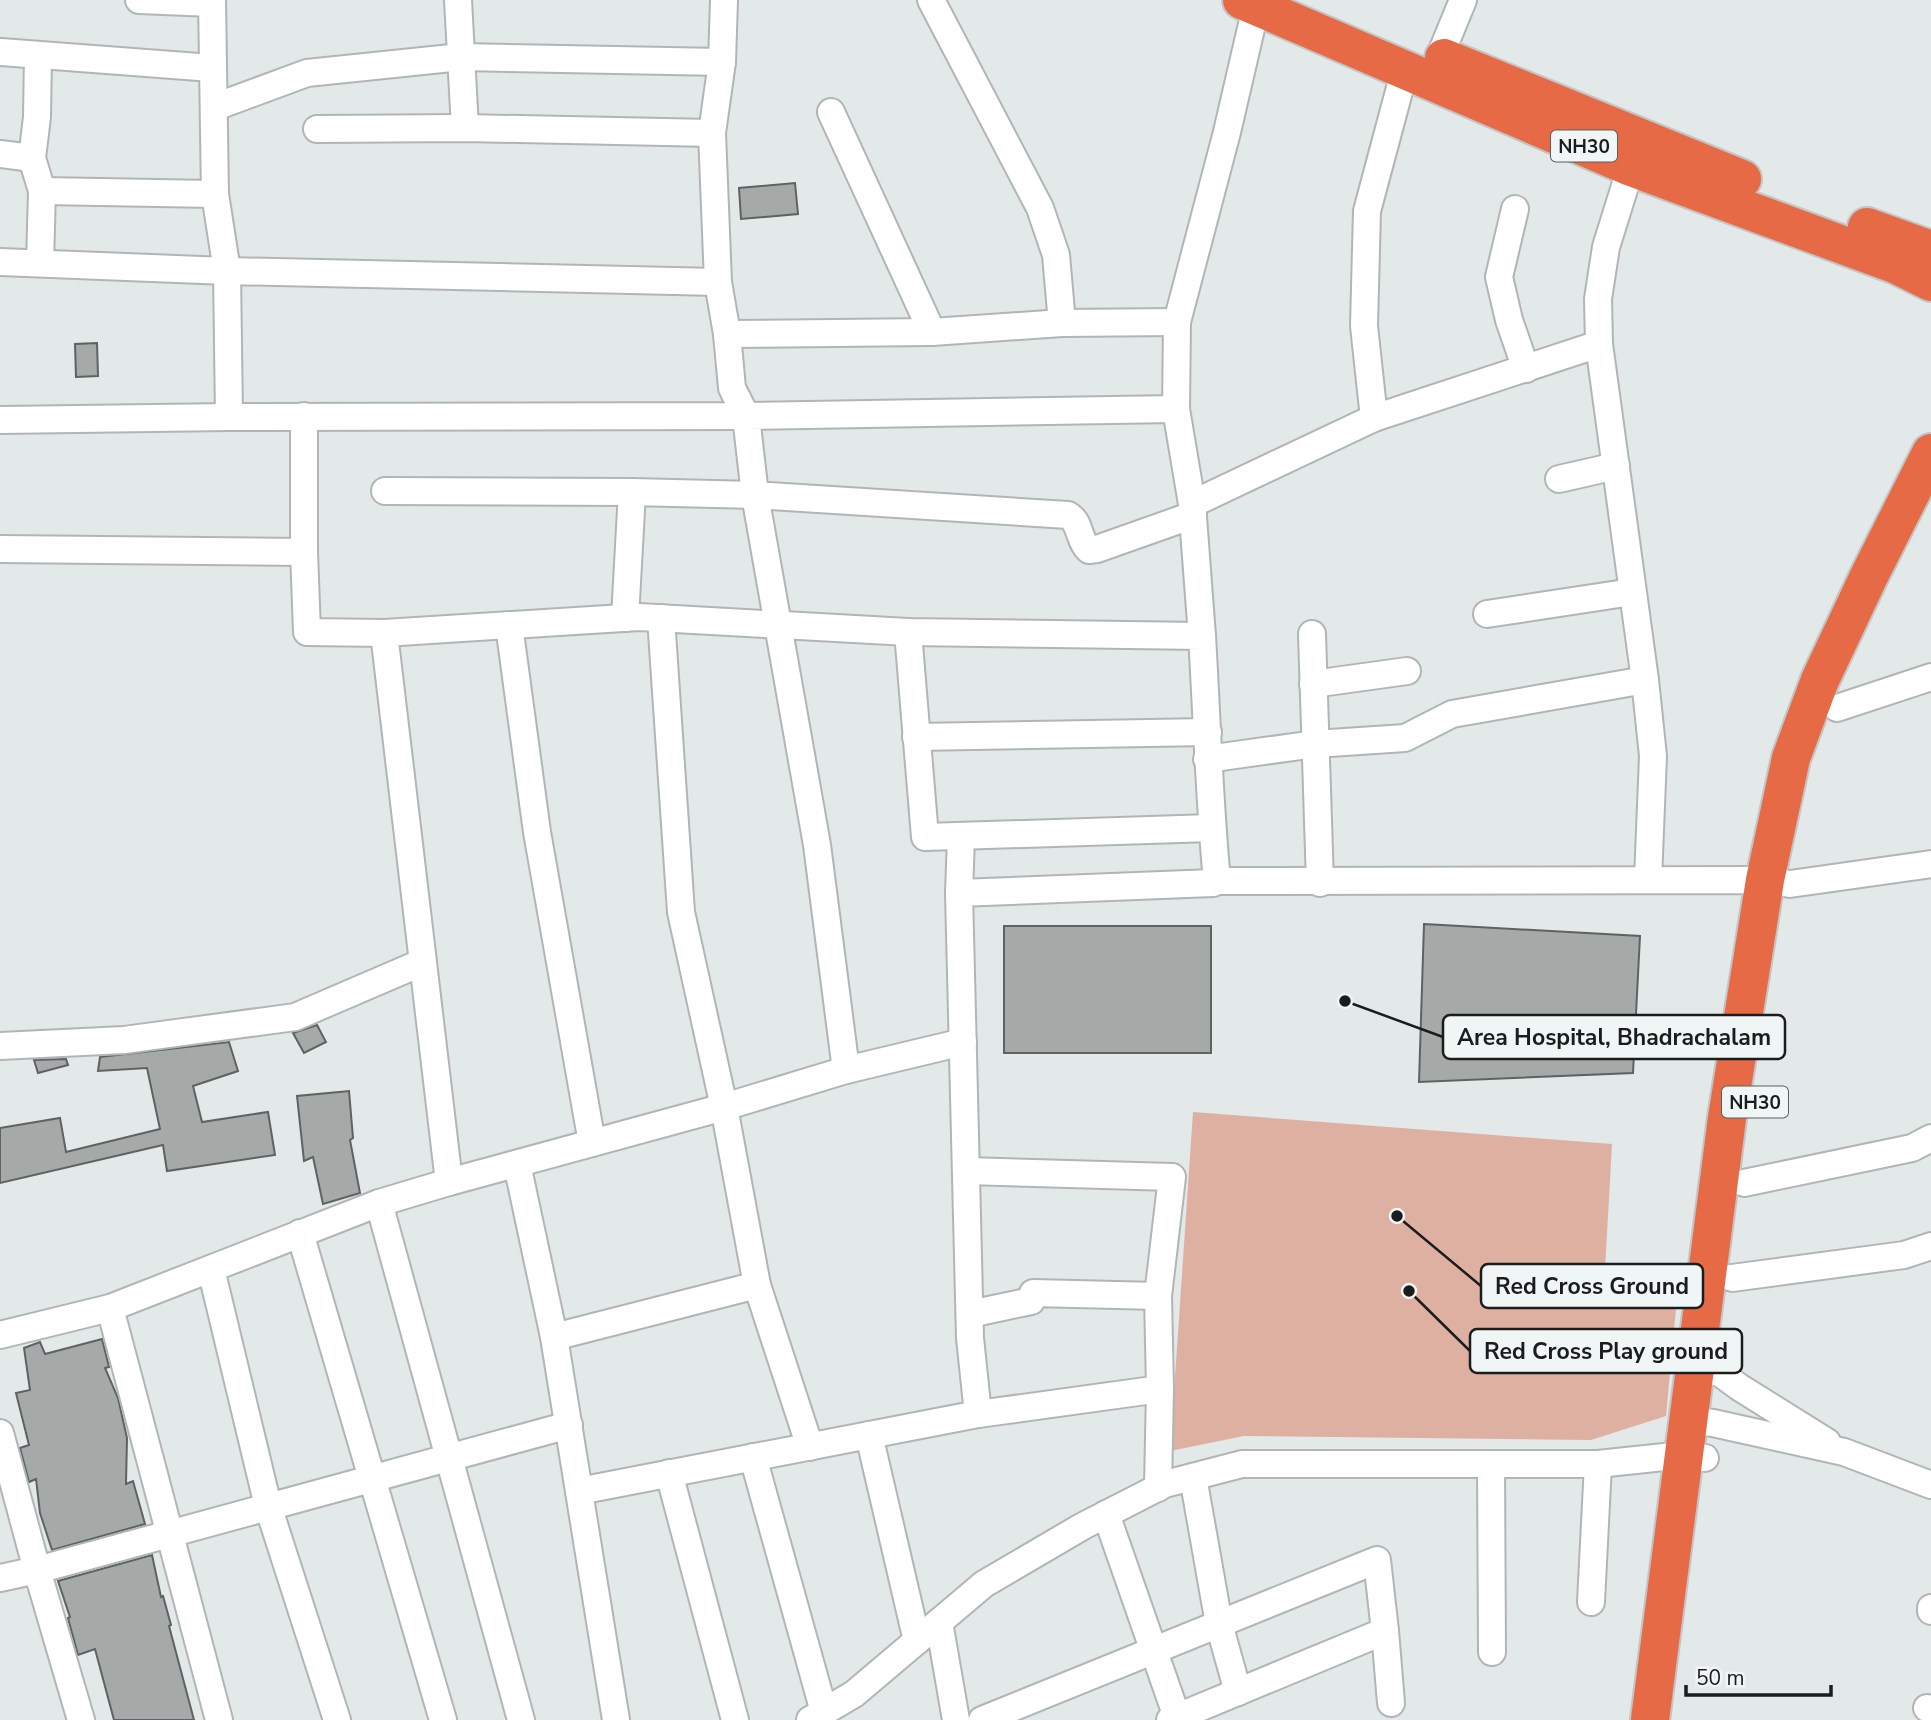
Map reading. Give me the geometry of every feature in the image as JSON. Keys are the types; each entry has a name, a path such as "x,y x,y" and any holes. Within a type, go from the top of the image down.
{"highway":[{"name":"NH30","path":"1303,0 1727,173 1906,242 1926,255"},
{"name":"NH30","path":"1249,3 1631,167 1717,197 1926,255"},
{"name":"NH30","path":"1707,1371 1732,1278 1791,758 1820,680 1931,453"},
{"name":"NH30","path":"1650,1720 1707,1371 1727,1118 1777,882 1837,708 1891,587 1931,509"},
{"name":"NH30","path":"1674,1720 1697,1439"}],"street":[{"path":"139,0 212,1 215,194 227,271 229,417"},
{"path":"458,0 465,128"},
{"path":"724,0 722,62 712,133 718,282 727,334 732,388 746,416 755,495 817,845 846,1070"},
{"path":"931,0 1040,208 1056,255 1062,323"},
{"path":"1440,56 1462,0"},
{"path":"1217,881 1192,509 1176,409 1177,323 1227,132 1249,3"},
{"path":"1,52 212,68"},
{"path":"38,55 37,117 32,158 42,191 40,263"},
{"path":"215,107 307,73 461,57 722,62"},
{"path":"1374,418 1364,326 1367,211 1405,69"},
{"path":"831,111 932,332"},
{"path":"317,129 465,128 712,133"},
{"path":"0,154 32,158"},
{"path":"1631,167 1606,247 1598,299 1599,344 1653,756 1647,880"},
{"path":"42,191 215,194"},
{"path":"1515,209 1499,277 1509,320 1526,369"},
{"path":"0,262 227,271 718,282"},
{"path":"727,334 932,332 1062,323 1177,323"},
{"path":"385,491 755,495 1068,515 1075,520 1083,545 1089,550 1192,509 1374,418 1599,344"},
{"path":"0,420 304,416 746,416 1176,409"},
{"path":"304,416 307,632 384,633 661,618 908,632 1202,636"},
{"path":"1559,479 1616,466"},
{"path":"625,618 632,492"},
{"path":"0,549 304,552"},
{"path":"1487,614 1632,592"},
{"path":"661,618 681,912 724,1107 757,1285 810,1447"},
{"path":"509,625 537,832 592,1143"},
{"path":"908,632 925,837 1212,828"},
{"path":"384,633 449,1182"},
{"path":"1312,634 1320,883"},
{"path":"1313,684 1407,671"},
{"path":"1837,708 1931,677"},
{"path":"1208,759 1315,744 1405,738 1451,714 1644,680"},
{"path":"916,737 1208,732"},
{"path":"961,837 970,1338 978,1414"},
{"path":"960,893 1217,881 1777,882 1931,864"},
{"path":"0,1046 124,1040 295,1017 423,962"},
{"path":"0,1335 110,1308 379,1203 724,1107 846,1070 963,1042"},
{"path":"1744,1183 1912,1148 1931,1138"},
{"path":"517,1164 554,1337 616,1720"},
{"path":"967,1171 1172,1177 1157,1296 1160,1389 1158,1488"},
{"path":"379,1203 521,1720"},
{"path":"300,1233 443,1720"},
{"path":"1732,1278 1904,1255 1931,1246"},
{"path":"211,1269 268,1506 337,1720"},
{"path":"554,1337 757,1285"},
{"path":"970,1314 1031,1301 1033,1293 1157,1296"},
{"path":"110,1308 219,1720"},
{"path":"1707,1371 1739,1387 1844,1452 1931,1485"},
{"path":"579,1491 978,1414 1160,1389"},
{"path":"0,1578 171,1534 569,1424"},
{"path":"0,1433 81,1720"},
{"path":"869,1435 917,1641"},
{"path":"753,1457 817,1716 854,1694 984,1584 1106,1514 1158,1488 1242,1464 1598,1464 1697,1439 1844,1452"},
{"path":"1591,1602 1598,1464"},
{"path":"1491,1465 1492,1652"},
{"path":"669,1473 736,1720"},
{"path":"1193,1477 1219,1624 1238,1692"},
{"path":"1106,1514 1175,1719 1385,1631"},
{"path":"982,1720 1377,1560 1391,1703"},
{"path":"939,1622 956,1720"}],"shaded area":[{"path":"1193,1112 1612,1144 1604,1288 1677,1298 1666,1416 1591,1440 1244,1436 1170,1451"}],"building":[{"path":"795,183 798,214 741,219 739,188"},
{"path":"97,343 98,376 76,377 75,344"},
{"path":"1424,924 1640,936 1633,1073 1419,1082"},
{"path":"1004,926 1211,926 1211,1053 1004,1053"},
{"path":"317,1025 326,1042 304,1053 293,1033"},
{"path":"229,1042 238,1071 193,1086 202,1122 268,1112 275,1155 167,1171 163,1145 0,1183 0,1128 60,1118 66,1152 160,1129 147,1068 98,1071 100,1057"},
{"path":"66,1059 68,1065 38,1073 34,1060"},
{"path":"349,1091 353,1138 350,1140 360,1193 323,1204 313,1157 304,1161 297,1096"},
{"path":"102,1339 109,1367 105,1368 118,1398 127,1438 126,1484 133,1481 145,1524 52,1550 40,1513 36,1479 29,1482 20,1448 29,1445 16,1393 30,1390 24,1348 40,1342 45,1354"},
{"path":"152,1555 194,1720 114,1720 95,1649 78,1655 68,1618 70,1617 58,1581"}],"place":[{"name":"Area Hospital, Bhadrachalam","path":"1345,1001"},
{"name":"Red Cross Ground","path":"1397,1216"},
{"name":"Red Cross Play ground","path":"1409,1291"}]}
